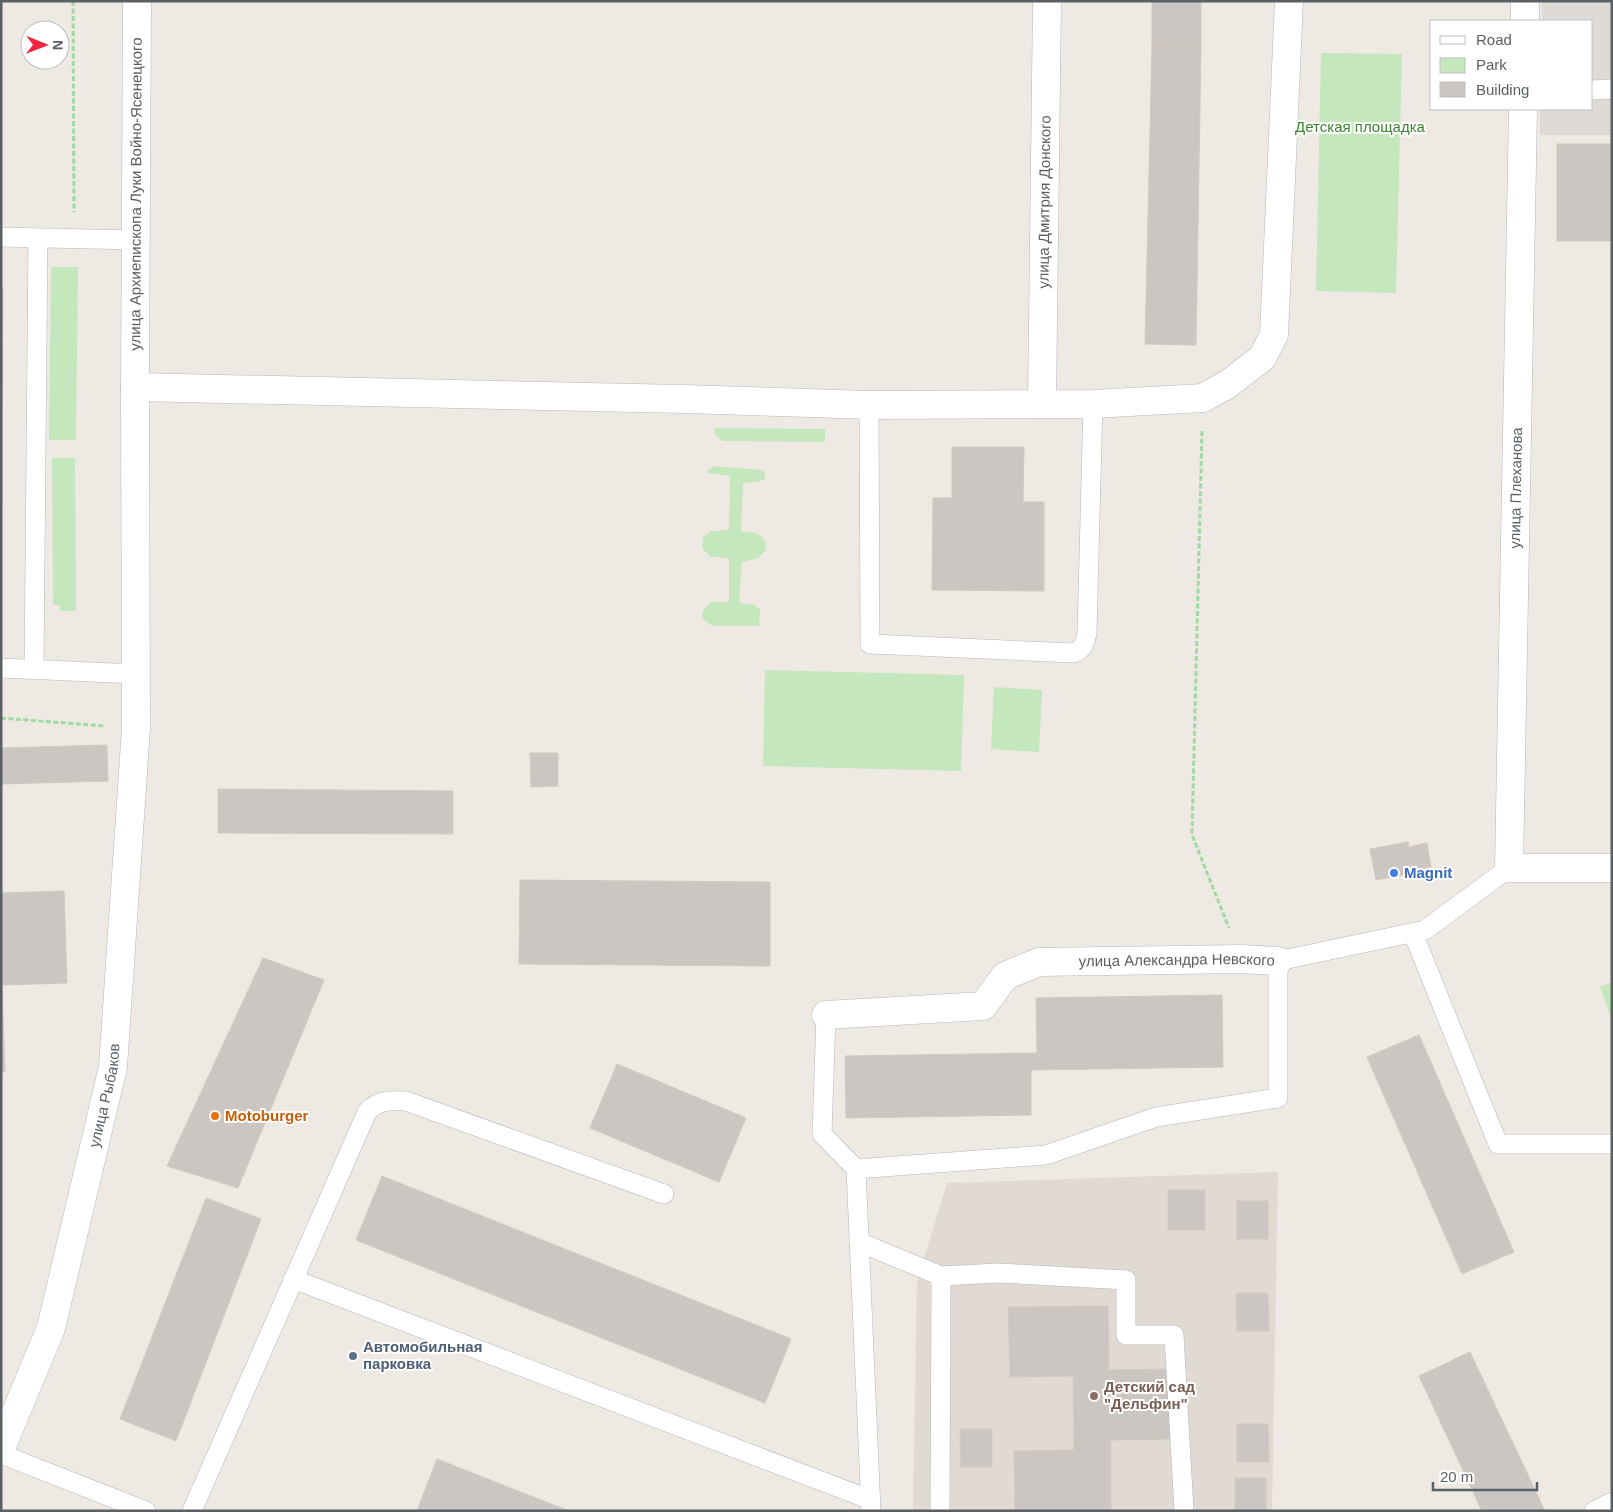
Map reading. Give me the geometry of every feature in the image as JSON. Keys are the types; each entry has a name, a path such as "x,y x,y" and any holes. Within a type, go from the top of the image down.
{"street":[{"name":"улица Архиепископа Луки Войно-Ясенецкого","path":"136,674 137,1"},
{"name":"улица Дмитрия Донского","path":"1042,403 1047,1"},
{"path":"135,387 870,405 1093,404 1203,398 1228,384 1262,358 1274,335 1289,1"},
{"path":"1525,1 1525,20"},
{"name":"улица Плеханова","path":"1509,868 1523,110"},
{"name":"улица Рыбаков","path":"1,1448 51,1328 113,1067 136,728 136,674"},
{"path":"1509,868 1612,868"},
{"name":"улица Александра Невского","path":"826,1015 983,1006 1005,976 1039,962 1241,959 1278,961"}],"lane":[{"path":"1593,90 1612,89"},
{"path":"1,237 136,240"},
{"path":"34,669 38,238"},
{"path":"870,405 870,644 1074,653 1080,650 1085,643 1087,633 1093,404"},
{"path":"1,668 136,674"},
{"name":"улица Александра Невского","path":"1278,961 1425,930 1509,868"},
{"path":"1413,933 1498,1144 1612,1144"},
{"path":"856,1169 1046,1155 1156,1116 1278,1098 1278,961"},
{"path":"293,1280 871,1505 856,1169 822,1134 826,1015"},
{"path":"192,1511 367,1112 374,1104 390,1100 406,1101 664,1194"},
{"path":"860,1242 942,1276 998,1274 1126,1280 1126,1335 1174,1335 1184,1511"},
{"path":"940,1511 942,1276"},
{"path":"1,1454 146,1511"},
{"path":"1594,1511 1612,1502"}],"path":[{"path":"73,1 74,239"},
{"path":"1203,398 1192,832 1241,959"},
{"path":"1,718 136,728"}],"shaded area":[{"path":"1542,1 1612,1 1612,135 1540,135 1540,110 1593,110 1593,20 1542,20"},
{"name":"Детский сад \"Дельфин\"","path":"1278,1172 1272,1511 913,1511 917,1281 947,1183"}],"green space":[{"name":"Детская площадка","path":"1321,53 1402,54 1396,293 1316,291"},
{"path":"51,267 78,267 76,440 49,440"},
{"path":"715,428 825,429 825,442 723,441 715,435"},
{"path":"52,458 75,458 76,611 60,611 60,605 53,605"},
{"path":"714,466 761,470 765,473 765,479 757,482 743,483 741,531 759,535 766,544 766,550 758,558 742,562 739,603 753,605 760,609 759,626 714,626 705,621 702,615 711,602 729,602 729,558 711,557 702,548 703,537 711,531 729,530 730,476 708,473 707,471"},
{"path":"765,670 964,675 961,771 763,766"},
{"path":"994,687 1042,690 1039,752 991,749"},
{"path":"1612,982 1612,1021 1600,987"}],"building":[{"path":"1152,1 1201,1 1201,46 1152,46"},
{"path":"1152,46 1201,46 1196,345 1145,344"},
{"path":"1557,144 1612,144 1612,241 1557,241"},
{"path":"1,289 3,289 1,592"},
{"path":"952,447 1024,447 1023,502 1044,502 1044,591 932,590 933,498 952,498"},
{"path":"107,745 108,781 1,784 1,748"},
{"path":"530,753 558,753 558,786 531,787"},
{"path":"218,789 453,791 453,834 218,833"},
{"path":"1408,842 1413,873 1376,880 1370,849"},
{"path":"1427,843 1431,867 1413,871 1408,847"},
{"path":"520,880 770,882 770,966 519,964"},
{"path":"64,891 67,983 2,985 5,1072 1,1072 1,893"},
{"path":"263,958 324,980 238,1188 167,1166"},
{"path":"1222,995 1223,1067 1031,1070 1031,1115 846,1118 845,1056 1037,1053 1036,998"},
{"path":"1419,1035 1514,1252 1462,1274 1367,1057"},
{"path":"617,1064 746,1118 719,1182 590,1128"},
{"path":"382,1176 791,1339 765,1403 356,1240"},
{"path":"1168,1190 1205,1190 1205,1230 1168,1230"},
{"path":"206,1198 261,1219 176,1441 120,1419"},
{"path":"1237,1201 1268,1201 1268,1239 1237,1239"},
{"path":"1236,1293 1268,1293 1269,1331 1237,1331"},
{"path":"1108,1306 1109,1370 1171,1369 1172,1439 1111,1440 1111,1511 1015,1511 1014,1451 1074,1450 1073,1376 1010,1377 1008,1307"},
{"path":"1470,1352 1545,1511 1482,1511 1419,1376"},
{"path":"1237,1424 1268,1424 1269,1462 1237,1462"},
{"path":"960,1429 992,1429 992,1467 961,1467"},
{"path":"437,1459 569,1511 417,1511"},
{"path":"1235,1478 1266,1478 1266,1511 1235,1511"}],"place":[{"name":"Magnit","path":"1394,873"},
{"name":"Motoburger","path":"215,1116"},
{"name":"Автомобильная парковка","path":"353,1356"},
{"name":"Детский сад \"Дельфин\"","path":"1094,1396"}]}
